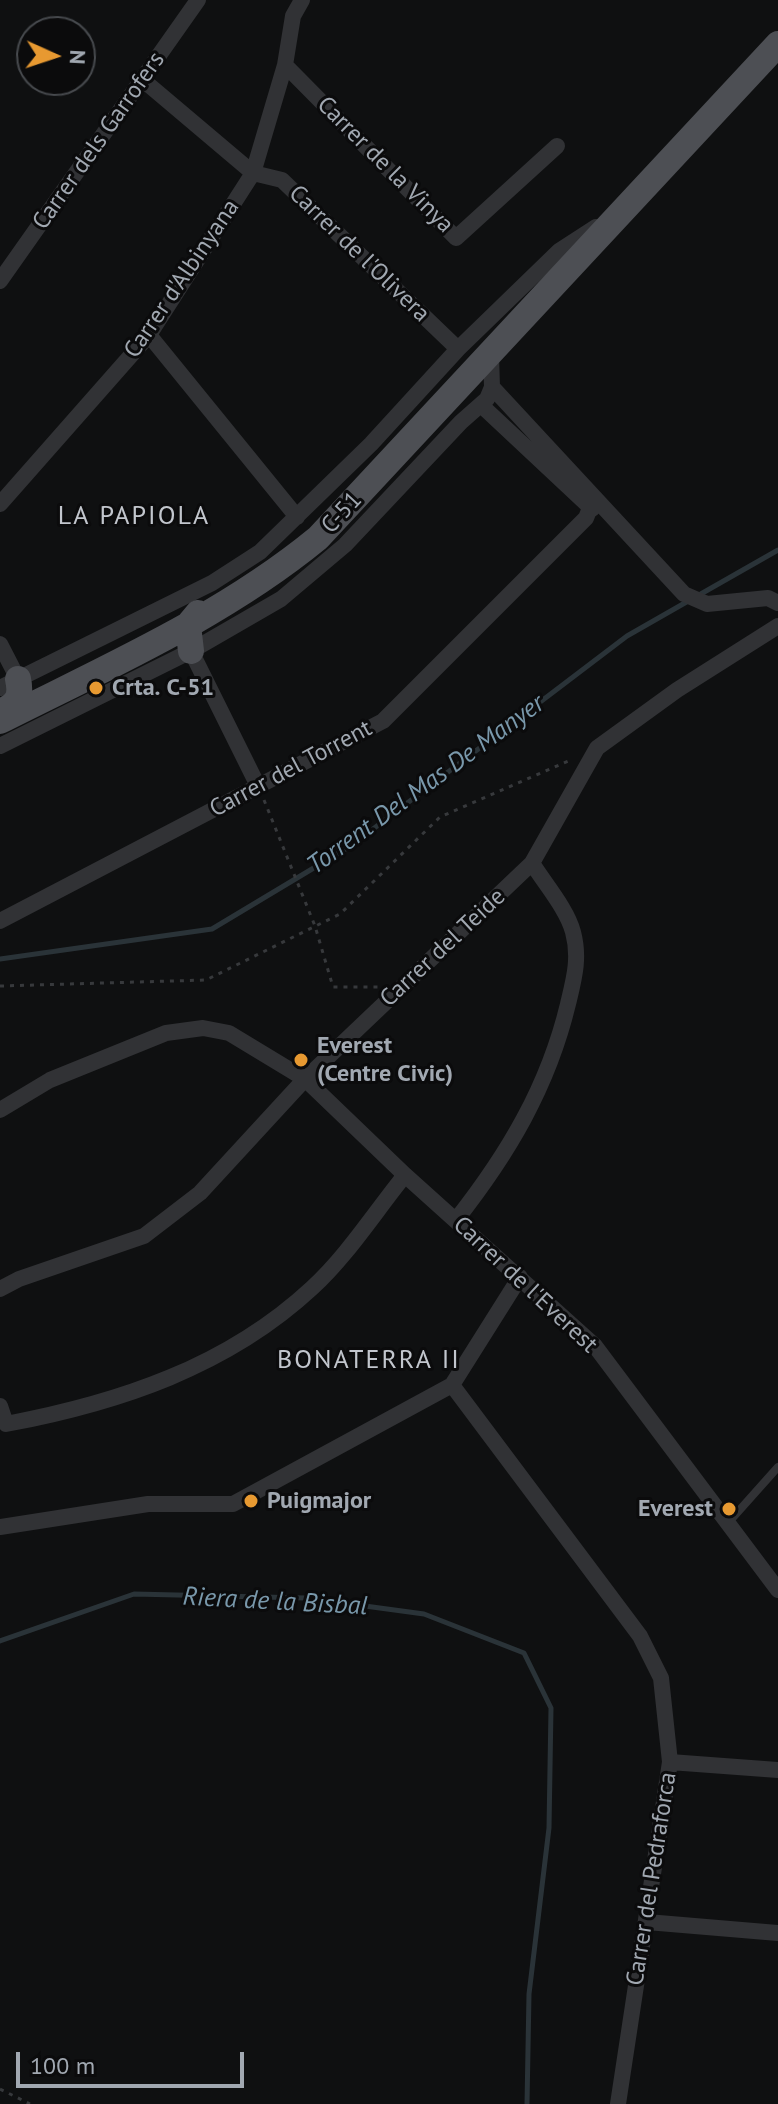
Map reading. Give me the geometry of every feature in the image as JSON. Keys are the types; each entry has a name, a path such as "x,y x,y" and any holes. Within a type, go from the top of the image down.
{"main road":[{"name":"C-51","path":"16,693 125,657 188,625 278,571 318,538 411,430 457,382 480,384 491,355 615,216 778,44"},
{"name":"C-51","path":"0,721 16,693 225,590 404,438 565,259 615,216"},
{"path":"191,651 188,625 203,609 283,559 296,528"},
{"path":"0,712 14,705 16,693"}],"street":[{"name":"Carrer dels Garrofers","path":"0,281 198,0"},
{"name":"Carrer d'Albinyana","path":"0,504 149,335 253,173 285,65 293,16 302,0"},
{"name":"Carrer de la Vinya","path":"285,65 456,238 557,146"},
{"name":"Carrer de l'Olivera","path":"143,80 253,173 282,180 458,349"},
{"path":"149,335 296,528 325,489 458,349 559,251 615,216"},
{"path":"480,384 481,405 588,513 609,512"},
{"path":"480,384 584,486 684,594 705,603 768,598 778,603"},
{"path":"0,746 191,651 281,599 345,545 461,422 481,405"},
{"path":"404,438 461,422"},
{"path":"325,489 352,484"},
{"path":"584,486 588,513"},
{"name":"Carrer del Torrent","path":"0,921 383,721 588,513"},
{"name":"Carrer del Teide","path":"0,1289 19,1279 144,1236 200,1193 305,1079 532,863 597,748 677,690 778,626"},
{"path":"0,644 16,693"},
{"path":"191,651 258,786"},
{"path":"456,1220 496,1169 533,1109 561,1032 578,960 573,928 532,863"},
{"name":"Carrer de l'Everest","path":"0,1110 50,1080 166,1033 203,1028 229,1033 305,1079 405,1175 595,1346 778,1590"},
{"path":"0,1406 6,1424 70,1412 175,1378 260,1333 314,1286 405,1175"},
{"path":"0,1527 148,1504 233,1504 452,1385 520,1277"},
{"name":"Carrer del Pedraforca","path":"452,1385 640,1636 661,1678 670,1762 618,2104"},
{"path":"670,1762 778,1770"},
{"path":"647,1922 778,1933"}],"lane":[{"path":"728,1523 778,1467"}],"path":[{"path":"0,986 206,980 340,914 440,817 597,748"},
{"path":"258,786 315,926 333,987 402,987"},
{"path":"0,2089 30,2104"}],"waterway":[{"name":"Torrent Del Mas De Manyer","path":"699,595 778,550"},
{"name":"Torrent Del Mas De Manyer","path":"0,959 212,929 352,845 627,636 690,600"},
{"name":"Riera de la Bisbal","path":"0,1641 134,1594 306,1598 424,1614 524,1653 551,1708 549,1828 529,1994 527,2104"}],"place":[{"name":"Crta. C-51","path":"96,688"},
{"name":"Everest (Centre Civic)","path":"301,1060"},
{"name":"Puigmajor","path":"251,1501"},
{"name":"Everest","path":"729,1509"}],"district":[{"name":"LA PAPIOLA","path":"134,517"},
{"name":"BONATERRA II","path":"369,1361"}]}
